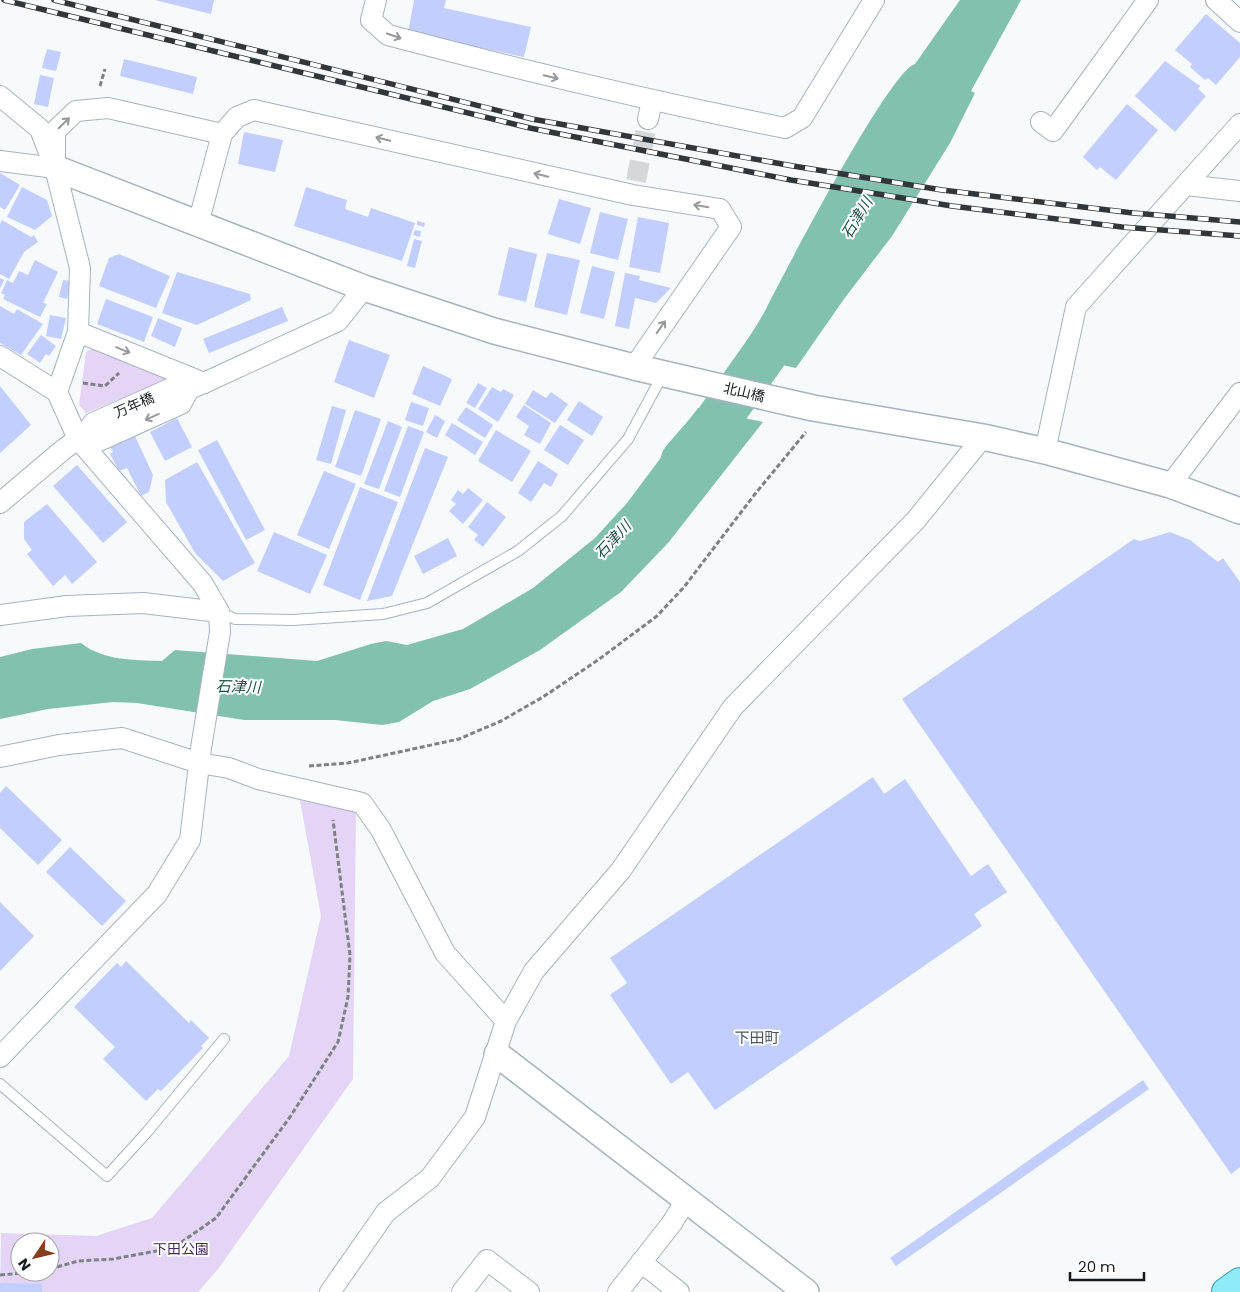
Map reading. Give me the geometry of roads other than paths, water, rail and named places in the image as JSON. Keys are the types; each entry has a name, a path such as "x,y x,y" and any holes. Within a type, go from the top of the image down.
{"main road":[{"path":"1226,1292 1240,1282"}],"street":[{"path":"376,0 371,20 388,35 518,70 650,110 784,128 802,118 874,0"},
{"path":"1041,122 1053,131 1148,0"},
{"path":"1216,0 1240,22"},
{"path":"0,96 40,129 55,168 80,268 78,332 60,384"},
{"path":"55,168 56,131 76,111 108,108 222,134"},
{"path":"198,224 222,134 237,117 254,110 634,188 720,209 731,226 634,367"},
{"path":"1046,452 1076,306 1240,124"},
{"path":"0,161 55,168"},
{"name":"北山橋","path":"55,168 364,288 494,330 634,367 819,408 983,437 1046,452 1170,485 1240,511"},
{"path":"1186,185 1240,191"},
{"path":"86,432 100,441 181,404 189,386 338,321 364,288"},
{"path":"78,332 127,352 189,386"},
{"path":"0,356 60,384 86,432 203,584 220,622 200,755 190,840 158,894 0,1057"},
{"path":"1170,485 1240,393"},
{"path":"0,503 64,448 86,432"},
{"path":"330,1292 386,1212 430,1178 475,1117 506,1021 534,971 621,870 733,707 916,520 983,437"},
{"path":"0,615 67,606 144,603 220,622"},
{"path":"0,757 59,745 122,738 200,755 258,780 330,794 362,803 380,830 445,953 506,1021"},
{"path":"496,1054 806,1292"},
{"path":"618,1292 672,1223 686,1200"},
{"path":"462,1292 487,1260 529,1292"},
{"path":"640,1262 679,1292"}],"lane":[{"path":"220,622 235,619 293,620 383,614 426,603 518,551 562,516 628,439 670,374"},
{"path":"0,1084 107,1176 147,1132 224,1039"}],"water":[{"path":"960,0 1021,0 971,91 975,93 950,143 892,236 844,299 796,368 738,355 763,315 814,218 861,135 902,75 915,64"},
{"path":"698,408 763,422 668,543 621,592 540,650 470,689 433,701 399,722 382,725 335,720 244,720 137,703 113,702 48,709 0,719 0,657 32,649 81,643 99,653 130,660 162,661 175,650 317,661 371,644 386,641 407,645 463,629 533,588 595,538 627,503"}],"waterway":[{"name":"石津川","path":"683,461 715,424 796,310"}],"tunnel":[{"path":"636,181 648,119"}],"railway":[{"path":"4,0 530,128 791,180 952,206 1122,227 1240,236"},
{"path":"54,0 532,119 793,166 942,190 1133,213 1240,222"}],"district":[{"name":"下田町","path":"757,1038"}],"park label":[{"name":"下田公園","path":"181,1249"}]}
